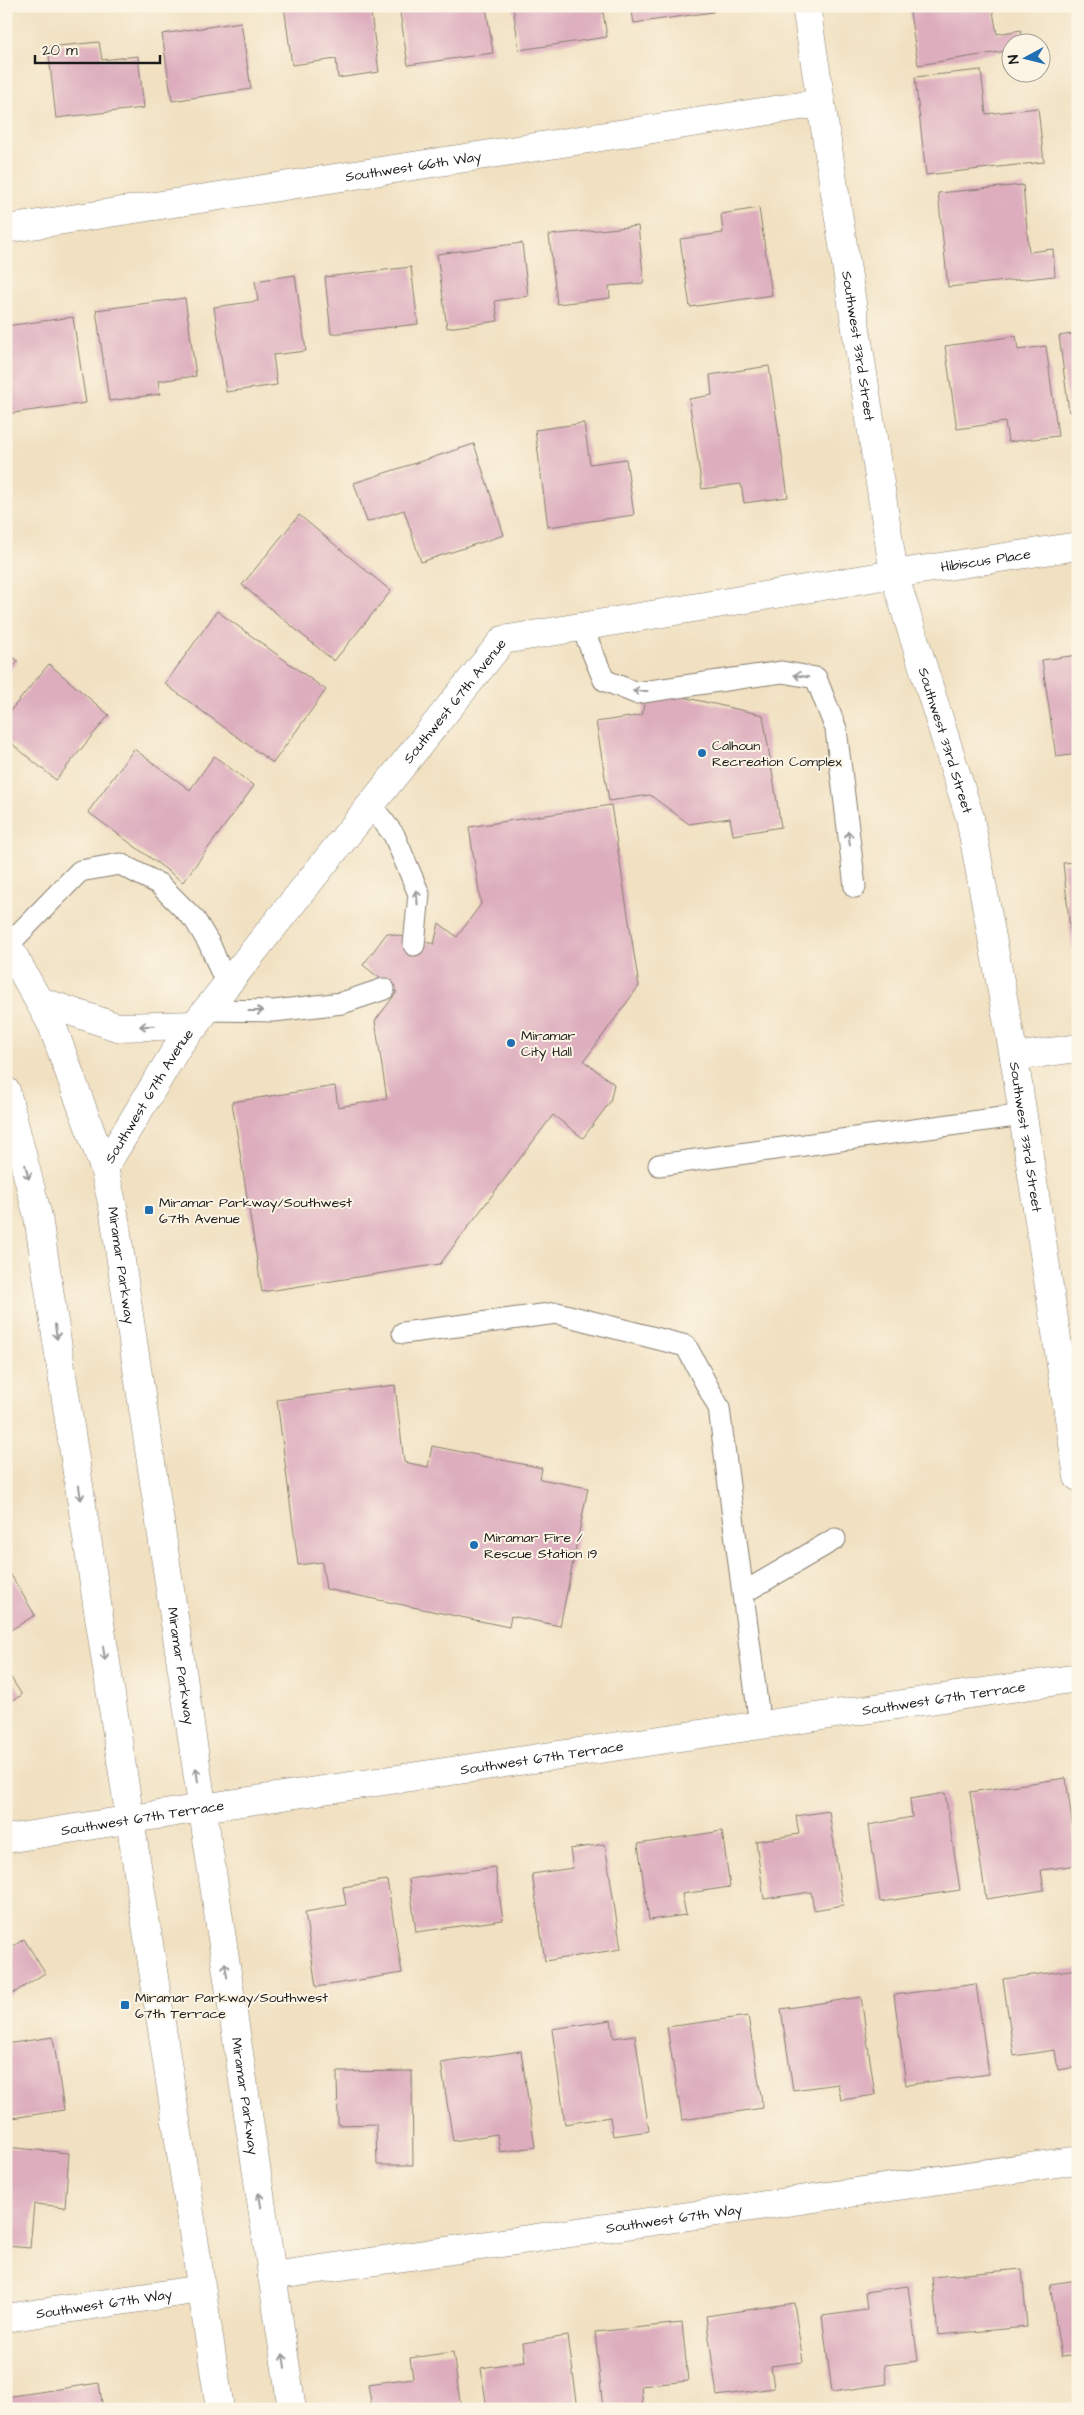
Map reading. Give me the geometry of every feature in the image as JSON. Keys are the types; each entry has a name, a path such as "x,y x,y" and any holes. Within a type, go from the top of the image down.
{"street":[{"name":"Southwest 33rd Street","path":"806,6 894,574 970,818 1024,1116 1078,1476"},
{"name":"Southwest 66th Way","path":"6,229 820,103"},
{"name":"Hibiscus Place","path":"894,574 1078,546"},
{"name":"Southwest 67th Avenue","path":"104,1168 180,1044 503,640 894,574"},
{"name":"Miramar Parkway","path":"7,943 52,1025 104,1168 112,1207 292,2409"},
{"name":"Southwest 67th Avenue","path":"40,1001 117,1027 201,1018"},
{"path":"1014,1057 1078,1048"},
{"path":"6,1091 38,1217 128,1820 220,2409"},
{"name":"Southwest 67th Terrace","path":"6,1840 202,1808 1078,1678"},
{"name":"Southwest 67th Way","path":"272,2276 1078,2160"},
{"name":"Southwest 67th Way","path":"6,2318 201,2289"}],"lane":[{"path":"582,627 604,680 636,693 782,672 816,678 836,729 855,887"},
{"path":"370,804 394,835 419,894 414,945"},
{"path":"7,943 80,872 120,864 160,884 195,920 210,945 226,986"},
{"path":"201,1018 342,1003 384,989"},
{"path":"659,1165 1024,1116"},
{"path":"403,1333 557,1313 686,1346 719,1408 760,1726"},
{"path":"743,1593 835,1539"}],"building":[{"path":"284,6 370,6 379,72 338,78 336,59 292,65"},
{"path":"399,6 486,6 493,53 408,65"},
{"path":"513,6 602,6 607,37 519,50"},
{"path":"631,6 713,6 713,12 634,23"},
{"path":"909,6 992,6 997,34 1002,33 1002,52 918,65"},
{"path":"241,22 251,89 172,101 162,34"},
{"path":"99,42 102,60 138,56 144,108 56,118 48,47"},
{"path":"981,70 986,114 1038,108 1044,162 926,175 915,77"},
{"path":"1023,185 1029,252 1053,249 1055,276 948,287 938,193"},
{"path":"759,208 772,295 690,307 680,239 723,233 721,214"},
{"path":"638,226 644,283 609,286 610,298 557,304 549,235"},
{"path":"522,243 528,296 495,301 498,321 447,328 437,254"},
{"path":"411,267 418,324 331,334 325,277"},
{"path":"295,275 306,351 273,355 277,385 226,392 214,307 258,301 255,281"},
{"path":"185,298 196,376 158,381 160,394 109,401 96,310"},
{"path":"73,317 86,403 6,414 6,326"},
{"path":"1078,333 1078,410 1069,412 1059,336"},
{"path":"1016,336 1018,350 1046,346 1058,436 1008,442 1005,422 957,429 945,346"},
{"path":"769,366 788,497 744,503 741,484 702,489 689,399 712,395 710,375"},
{"path":"584,423 590,464 626,459 634,515 548,527 535,430"},
{"path":"474,444 504,535 421,562 404,510 367,522 354,483"},
{"path":"299,515 391,591 334,661 242,585"},
{"path":"217,611 326,690 273,763 165,684"},
{"path":"6,652 18,661 6,675"},
{"path":"1078,655 1078,754 1056,757 1042,660"},
{"path":"49,664 109,715 56,780 6,739 6,716"},
{"path":"647,689 763,715 781,827 733,835 730,818 689,824 650,795 609,801 596,722 642,715"},
{"path":"134,749 190,790 214,756 254,786 183,882 88,812"},
{"path":"611,805 639,986 584,1061 614,1084 610,1102 583,1138 553,1115 440,1264 262,1292 232,1102 335,1086 338,1107 387,1099 375,1021 397,992 363,965 387,933 434,944 439,923 457,937 481,904 469,827"},
{"path":"1078,862 1078,948 1072,948 1063,863"},
{"path":"395,1385 404,1462 428,1467 432,1446 542,1468 540,1479 588,1488 560,1626 511,1616 509,1627 326,1589 322,1562 298,1565 277,1400"},
{"path":"8,1570 35,1615 6,1633 6,1571"},
{"path":"6,1670 22,1695 6,1704"},
{"path":"1066,1778 1078,1865 1041,1870 1044,1890 986,1899 970,1792"},
{"path":"945,1793 960,1890 880,1902 869,1825 912,1817 910,1799"},
{"path":"829,1811 843,1905 814,1910 811,1892 764,1899 756,1841 799,1834 796,1816"},
{"path":"722,1831 730,1887 682,1894 686,1915 649,1920 638,1844"},
{"path":"605,1844 621,1949 545,1961 532,1874 573,1868 570,1849"},
{"path":"495,1867 503,1920 416,1932 409,1879"},
{"path":"387,1880 402,1973 316,1987 305,1912 346,1905 343,1887"},
{"path":"24,1939 45,1973 6,1998 6,1945 9,1949"},
{"path":"1078,1969 1078,2067 1058,2070 1055,2050 1014,2056 1003,1979"},
{"path":"976,1984 989,2074 906,2085 894,1995"},
{"path":"861,1997 875,2095 841,2100 838,2084 793,2090 781,2009"},
{"path":"748,2016 763,2108 682,2120 667,2027"},
{"path":"611,2020 614,2038 635,2035 649,2131 613,2136 610,2117 565,2124 552,2029"},
{"path":"53,2037 64,2110 6,2119 6,2044"},
{"path":"521,2051 535,2147 500,2152 497,2134 453,2141 441,2063"},
{"path":"412,2071 413,2165 377,2165 376,2124 338,2125 337,2072"},
{"path":"6,2147 69,2153 65,2207 34,2204 30,2248 6,2246"},
{"path":"1022,2269 1027,2327 938,2335 932,2277"},
{"path":"1078,2280 1078,2355 1061,2357 1050,2284"},
{"path":"908,2286 918,2361 884,2365 887,2384 832,2392 822,2316 867,2310 865,2292"},
{"path":"794,2303 803,2362 771,2366 774,2388 717,2396 706,2316"},
{"path":"682,2323 688,2381 641,2386 643,2407 603,2409 595,2332"},
{"path":"568,2336 578,2409 487,2409 481,2368 525,2361 523,2343"},
{"path":"453,2352 461,2409 372,2409 368,2384 413,2378 410,2358"},
{"path":"99,2383 103,2409 6,2409 6,2397"}],"place":[{"name":"Calhoun Recreation Complex","path":"702,753"},
{"name":"Miramar City Hall","path":"511,1043"},
{"name":"Miramar Parkway/Southwest 67th Avenue","path":"149,1210"},
{"name":"Miramar Fire / Rescue Station 19","path":"474,1545"},
{"name":"Miramar Parkway/Southwest 67th Terrace","path":"125,2005"}]}
